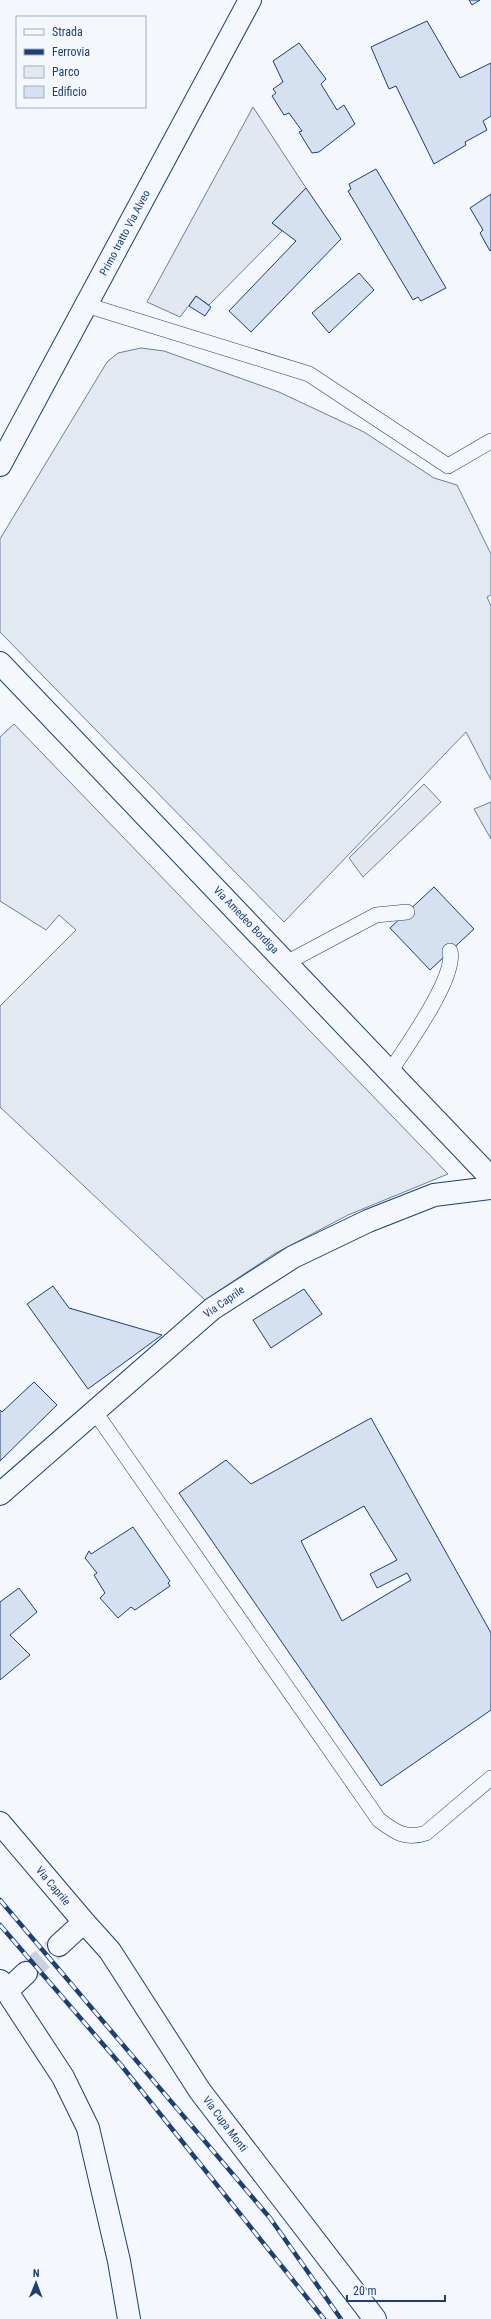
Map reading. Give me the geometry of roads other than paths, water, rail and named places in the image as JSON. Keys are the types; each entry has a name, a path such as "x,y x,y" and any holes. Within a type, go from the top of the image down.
{"street":[{"name":"Primo tratto Via Alveo","path":"0,465 250,0"},
{"name":"Via Amedeo Bordiga","path":"0,663 491,1178"},
{"name":"Via Caprile","path":"0,1494 212,1309 293,1257 368,1221 434,1195 491,1188"},
{"name":"Via Caprile","path":"0,1823 84,1922"},
{"path":"59,1945 84,1922"},
{"name":"Via Cupa Monti","path":"84,1922 110,1951 200,2091 375,2319"},
{"path":"26,1973 4,1986 63,2077 88,2128 119,2262 129,2319"}],"lane":[{"path":"86,305 309,374 448,466 491,441"},
{"path":"286,963 376,915 406,912"},
{"path":"390,1072 445,981 452,957 450,951"},
{"path":"95,1412 379,1820 393,1831 414,1837 426,1833 491,1778"}],"tunnel":[{"path":"26,1973 59,1945"}],"railway":[{"path":"0,1900 270,2218 341,2319"},
{"path":"0,1925 121,2065 324,2319"}]}
